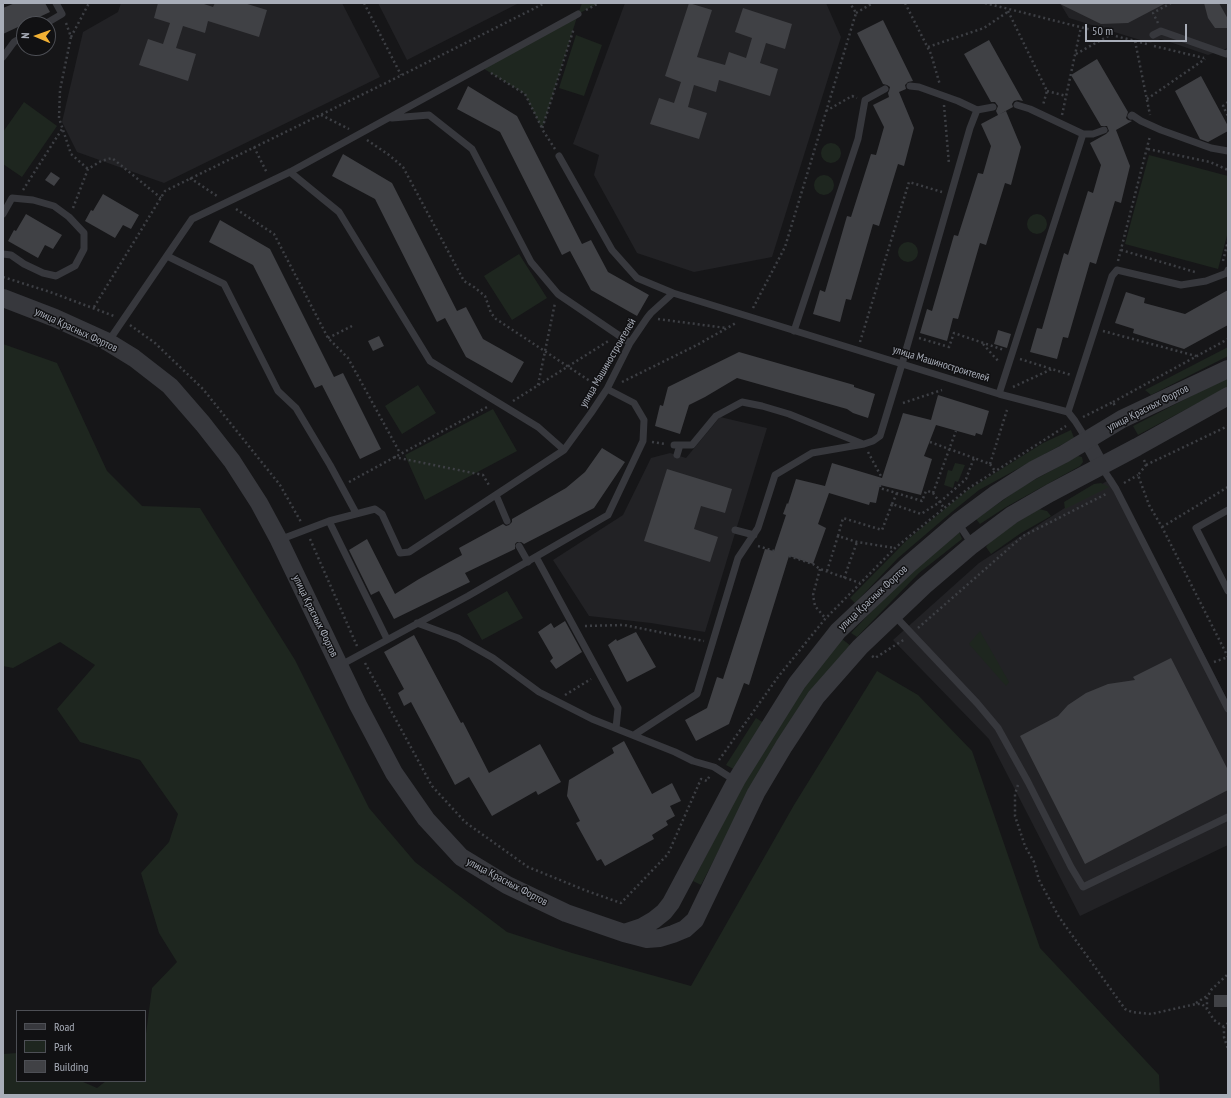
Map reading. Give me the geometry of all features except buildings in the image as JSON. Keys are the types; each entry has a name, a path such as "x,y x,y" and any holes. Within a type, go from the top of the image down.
{"street":[{"name":"улица Красных Фортов","path":"3,298 55,318 108,342 134,358 170,386 203,424 232,460 259,503 279,540 339,666 394,772 426,819 461,857 507,885 566,913 624,933 647,939 660,938 685,928 695,920 756,793 784,746 816,697 860,647 894,614 972,545 1012,515 1228,396"},
{"name":"улица Красных Фортов","path":"624,933 642,927 654,920 664,912 671,903 737,779 797,684 838,631 908,565 958,522 997,493 1033,470 1122,419 1228,369"},
{"path":"1087,440 1101,466"}],"lane":[{"path":"56,3 62,14 56,18"},
{"path":"108,342 192,218 290,172 578,14"},
{"path":"1154,35 1161,31 1226,54 1228,53"},
{"path":"3,57 16,41"},
{"path":"910,86 919,87 977,110 993,107"},
{"path":"794,331 858,139 865,100 885,89"},
{"path":"1016,105 1030,109 1083,134 1093,134 1104,130"},
{"path":"634,735 697,694 738,558 758,528 775,475 812,453 864,444 873,441 880,436 970,128 977,110"},
{"path":"389,118 429,115 472,150 531,262 557,292 630,343"},
{"path":"1131,116 1132,115 1141,121 1211,148 1228,151"},
{"path":"999,394 1083,134"},
{"path":"559,156 612,250 637,278 673,293"},
{"path":"290,172 339,212 430,361 538,427 564,450"},
{"path":"3,214 12,198 33,200 54,206 69,217 84,233 84,249 75,266 56,276 43,273 24,264 11,255 3,254"},
{"path":"167,256 224,284 278,391 296,408 356,513"},
{"path":"1087,440 1075,420 1068,412 1112,276 1118,270 1181,285 1206,281 1227,272 1228,270"},
{"name":"улица Машиностроителей","path":"279,540 329,521 375,509 382,514 400,553 409,552 564,450 607,390 630,343 647,318 673,293 999,394 1068,412"},
{"path":"339,666 360,653 387,640 528,562 608,515 643,441 644,420 634,403 607,390"},
{"path":"677,455 677,445 692,445 716,416 742,402 789,414 864,444"},
{"path":"1101,466 1116,489 1228,709"},
{"path":"496,495 507,521"},
{"path":"1228,510 1196,528 1228,591"},
{"path":"329,521 387,640"},
{"path":"958,522 972,545"},
{"path":"735,530 754,535"},
{"path":"520,546 528,562"},
{"path":"536,557 618,708 616,728"},
{"path":"894,614 977,703 998,728 1083,887 1228,817"},
{"path":"417,623 458,638 493,658 539,692 592,719 634,735 693,761 714,767 728,776 737,779"}],"path":[{"path":"88,169 71,154 59,118 60,90 71,37 89,3"},
{"path":"364,3 401,75"},
{"path":"94,307 165,191 545,3"},
{"path":"542,129 578,14 599,3"},
{"path":"321,114 389,155 403,167 464,281 485,296 491,313 496,319 607,390 697,345 748,316 784,247 856,13 873,3"},
{"path":"857,350 909,182 951,194 944,96 931,54 905,3"},
{"path":"985,3 1206,59 1147,99"},
{"path":"1161,31 1153,13 1171,3"},
{"path":"850,4 856,13"},
{"path":"928,47 984,28 1010,10"},
{"path":"1010,10 1047,91 1041,114"},
{"path":"62,14 71,37"},
{"path":"1060,123 1082,27"},
{"path":"1075,54 1111,35"},
{"path":"1115,273 1153,126 1135,41"},
{"path":"482,67 525,94 542,129 559,156"},
{"path":"1047,91 1066,96"},
{"path":"826,112 852,96 865,100"},
{"path":"1228,102 1223,106 1228,116"},
{"path":"18,198 62,129"},
{"path":"254,147 270,181"},
{"path":"1148,149 1210,162 1228,170"},
{"path":"69,217 88,169 101,161 112,158 160,198"},
{"path":"190,178 274,234 328,338 348,358 400,453"},
{"path":"1222,263 1228,241"},
{"path":"1121,250 1197,273"},
{"path":"538,385 546,352 557,292"},
{"path":"647,318 727,328"},
{"path":"328,338 352,326"},
{"path":"1095,329 1196,356"},
{"path":"910,335 949,347 954,333 1052,369 1079,377"},
{"path":"1075,420 1113,402 1228,338"},
{"path":"504,406 611,340"},
{"path":"982,343 1006,370"},
{"path":"999,394 1052,369"},
{"path":"903,403 942,390"},
{"path":"341,486 496,402"},
{"path":"1113,402 1122,419"},
{"path":"990,464 1008,410"},
{"path":"860,647 875,658 912,634 1023,536 1116,489 1138,475 1146,465 1228,426"},
{"path":"933,493 956,430"},
{"path":"643,441 677,445"},
{"path":"930,442 990,464 995,471"},
{"path":"864,444 882,478"},
{"path":"1137,447 1146,465"},
{"path":"393,457 482,475 496,495"},
{"path":"892,504 921,514 940,502 966,479 974,458"},
{"path":"1138,475 1149,505 1228,657"},
{"path":"880,485 880,488 922,501 924,490 933,493 944,508"},
{"path":"1162,528 1228,487"},
{"path":"827,571 843,518 882,530 897,493"},
{"path":"838,536 857,542 895,548"},
{"path":"844,578 857,542"},
{"path":"748,544 774,552"},
{"path":"789,556 860,583"},
{"path":"820,569 813,595 815,606 838,631"},
{"path":"574,626 624,625 712,642"},
{"path":"354,640 432,786 465,822 528,867 586,891 621,903 668,854 701,779 707,781 714,767"},
{"path":"556,701 599,674"},
{"path":"1022,772 1015,794 1015,816 1025,846 1034,862 1039,880 1059,917 1125,1009 1141,1014 1151,1014 1186,1005 1202,1004 1214,1020 1224,1027"},
{"path":"1206,1010 1207,998 1211,990 1228,974"},
{"path":"1196,1004 1209,994"},
{"path":"1228,1023 1224,1027 1224,1037 1228,1049"}],"shaded area":[{"path":"121,3 342,3 380,77 164,183 77,152 62,122 83,32 118,12"},
{"path":"378,3 519,3 407,60"},
{"path":"625,3 826,3 841,37 772,257 694,272 637,253 594,175 599,155 573,144"},
{"path":"1060,3 1228,3 1228,48 1208,55 1161,39 1150,43 1069,18"},
{"path":"720,417 767,428 705,632 651,623 589,616 553,560 623,515 651,458 670,453 686,458"},
{"path":"1113,477 1228,701 1228,845 1080,916 989,739 893,640 979,563"}],"green space":[{"path":"582,3 599,3 578,14"},
{"path":"578,14 542,129 525,94 481,67"},
{"path":"576,35 602,45 584,96 559,88"},
{"path":"24,102 57,126 22,177 3,164 3,132"},
{"path":"831,143 838,146 841,153 838,160 831,163 824,160 821,153 824,146"},
{"path":"1149,155 1228,176 1228,232 1218,269 1125,244"},
{"path":"824,175 831,178 834,185 831,192 824,195 817,192 814,185 817,178"},
{"path":"1037,214 1044,217 1047,224 1044,231 1037,234 1030,231 1027,224 1030,217"},
{"path":"908,242 915,245 918,252 915,259 908,262 901,259 898,252 901,245"},
{"path":"519,254 547,298 512,320 484,276"},
{"path":"3,344 57,363 107,471 142,506 200,508 295,660 369,808 415,862 507,932 572,953 691,986 794,805 877,671 918,695 972,751 1040,948 1159,1075 1160,1095 3,1095 3,1054 16,1053 16,1082 83,1082 97,1088 105,1082 146,1082 146,1033 152,988 177,962 159,933 141,873 169,842 178,814 140,760 80,742 57,709 95,665 60,642 13,668 3,666"},
{"path":"1228,347 1228,356 1151,395 1145,390"},
{"path":"1228,377 1228,387 1138,435 1133,426"},
{"path":"418,385 436,413 402,434 385,406"},
{"path":"493,409 517,451 425,500 405,455"},
{"path":"1071,430 1074,438 979,490 898,558 855,603 850,598 907,540 968,490 1043,443"},
{"path":"1078,456 1082,457 1083,462 1080,466 1006,507 980,524 976,519 1023,486"},
{"path":"955,463 965,465 958,482 955,481 953,488 944,485 948,470 952,471"},
{"path":"1101,483 1109,487 1065,509 1064,502 1094,484"},
{"path":"1039,509 1047,511 1051,516 1021,533 991,554 986,547 991,540"},
{"path":"958,529 962,539 919,573 857,637 851,633 915,566"},
{"path":"507,591 523,618 482,640 467,614"},
{"path":"980,631 1009,682 1006,686 969,644"},
{"path":"842,639 851,646 751,788 701,885 693,881 744,782 802,689"},
{"path":"756,718 767,725 739,772 726,765"}]}
